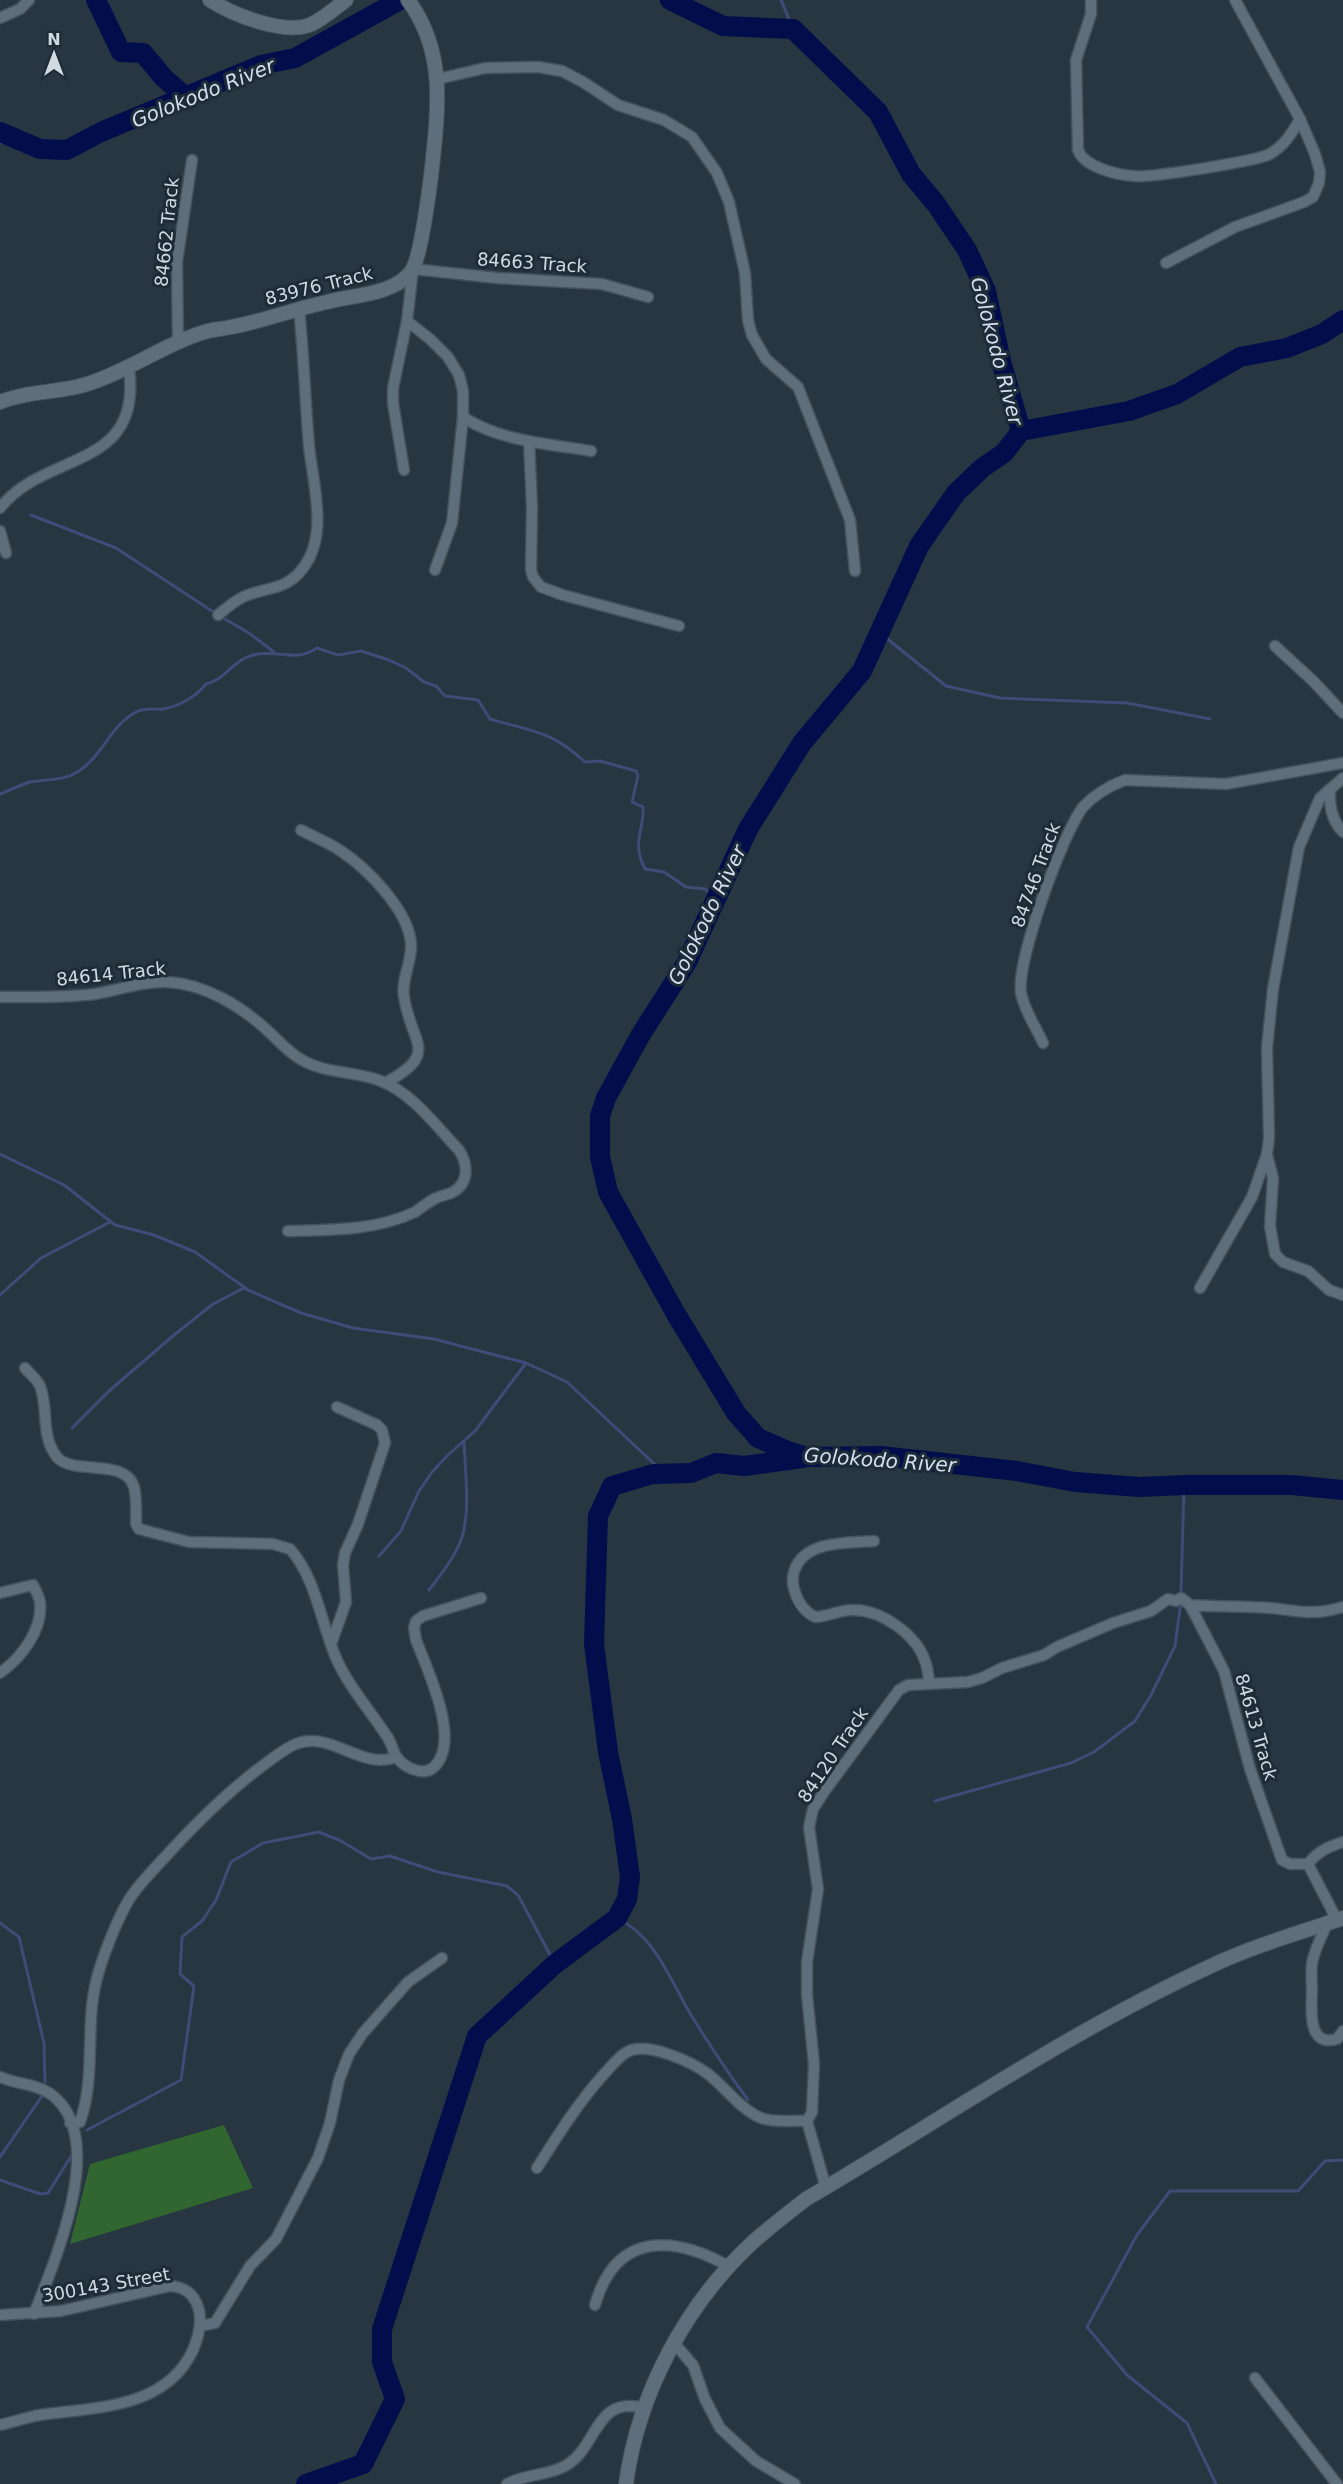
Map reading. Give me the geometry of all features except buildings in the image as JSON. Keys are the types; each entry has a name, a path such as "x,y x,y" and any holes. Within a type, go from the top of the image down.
{"street":[{"path":"0,18 20,9 29,0"},
{"path":"210,0 242,16 287,28 311,25 346,0"},
{"path":"404,470 393,403 393,388 407,321 413,269 432,170 439,101 433,52 423,26 408,0"},
{"path":"1091,0 1091,14 1078,50 1075,70 1078,150 1082,158 1090,163 1130,176 1141,177 1248,160 1268,155 1280,147 1300,119"},
{"path":"1166,263 1235,227 1314,197 1319,183 1320,172 1300,119 1234,0"},
{"path":"438,79 473,70 507,67 538,67 562,71 584,82 618,105 648,113 692,137 717,173 729,202 747,289 748,320 753,335 766,359 798,387 850,520 855,571"},
{"name":"84662 Track","path":"178,343 177,262 192,160"},
{"name":"84663 Track","path":"413,269 497,278 602,284 648,297"},
{"name":"83976 Track","path":"0,402 28,394 84,385 129,368 178,343 209,331 371,293 400,281 413,269"},
{"path":"218,615 246,595 285,585 299,573 309,558 316,532 317,493 309,447 305,359 299,309"},
{"path":"407,321 430,339 447,357 459,375 463,391 463,417 452,523 435,570"},
{"path":"0,508 26,486 87,456 113,438 129,404 132,390 129,368"},
{"path":"463,417 486,430 529,441 591,451"},
{"path":"529,441 532,507 531,570 536,582 546,589 563,595 679,626"},
{"path":"0,531 6,553"},
{"path":"1275,646 1314,681 1343,713"},
{"name":"84746 Track","path":"1043,1043 1021,993 1025,956 1062,846 1071,825 1093,796 1125,780 1226,784 1343,763"},
{"path":"1200,1288 1252,1197 1267,1154 1269,1138 1267,1048 1273,989 1299,846 1320,798 1343,778"},
{"path":"1330,789 1332,816 1343,832"},
{"path":"301,830 342,852 365,872 386,892 410,932 411,954 403,989 407,1013 420,1045 420,1053 417,1060 405,1072 386,1083"},
{"name":"84614 Track","path":"0,997 94,994 154,982 192,986 228,1001 245,1012 293,1055 308,1063 386,1083 412,1102 459,1150 467,1165 461,1184 454,1192 436,1198 392,1221 352,1229 288,1231"},
{"path":"1267,1154 1273,1178 1270,1226 1275,1254 1283,1262 1308,1271 1329,1290 1343,1295"},
{"path":"25,1368 40,1386 48,1439 57,1456 72,1465 94,1466 126,1476 134,1487 136,1524 141,1530 189,1542 273,1544 290,1549 306,1574 331,1644 357,1696 385,1733 396,1757 413,1770 426,1772 436,1764 444,1744 444,1722 416,1640 414,1628 416,1621 423,1616 481,1599"},
{"path":"331,1644 346,1602 343,1565 345,1552 358,1524 385,1443 382,1430 377,1425 337,1407"},
{"path":"874,1541 825,1546 805,1554 799,1560 793,1578 796,1595 808,1612 815,1617 862,1610 878,1615 896,1626 915,1644 925,1661 930,1684"},
{"path":"0,1593 33,1585 40,1601 40,1611 37,1626 29,1642 0,1673"},
{"name":"84120 Track","path":"826,2188 807,2121 812,2112 814,2064 807,1995 807,1962 818,1889 808,1827 813,1809 848,1756 894,1694 908,1685 968,1682 1002,1668 1044,1656 1057,1647 1113,1623 1151,1611 1168,1599 1181,1598 1190,1605 1269,1608 1304,1613 1321,1613 1343,1607"},
{"name":"84613 Track","path":"1190,1605 1224,1671 1250,1769 1282,1860 1290,1864 1308,1864"},
{"path":"70,2123 80,2122 84,2111 89,2078 91,2010 96,1980 129,1900 139,1885 198,1820 240,1782 292,1745 303,1741 318,1741 377,1761 396,1757"},
{"path":"1336,1921 1308,1864 1325,1848 1343,1842"},
{"path":"1336,1921 1313,1959 1311,2018 1313,2028 1325,2041 1337,2038 1343,2031"},
{"path":"626,2484 644,2408 674,2343 693,2312 730,2267 752,2243 786,2215 826,2188 1045,2055 1139,2001 1213,1965 1336,1921"},
{"path":"0,2425 37,2415 94,2408 143,2397 167,2384 183,2367 196,2343 200,2326 215,2323 250,2266 276,2239 318,2158 330,2124 339,2080 349,2054 358,2040 408,1982 442,1958"},
{"path":"537,2168 587,2093 627,2052 634,2050 656,2051 689,2063 707,2073 727,2092 762,2118 807,2121"},
{"path":"0,2077 38,2088 53,2096 66,2112 78,2157 77,2183 34,2314"},
{"path":"595,2305 598,2293 616,2264 636,2250 652,2245 687,2247 707,2254 730,2267"},
{"name":"300143 Street","path":"0,2315 61,2311 170,2286 184,2288 196,2300 200,2313 200,2326"},
{"path":"674,2343 693,2365 720,2428 756,2461 795,2484"},
{"path":"1255,2378 1337,2484"},
{"path":"507,2484 566,2466 586,2447 600,2421 611,2410 628,2404 644,2408"}],"green space":[{"path":"224,2125 253,2188 70,2244 90,2164"}],"waterway":[{"path":"96,0 121,52 143,53 164,78 186,97"},
{"name":"Golokodo River","path":"0,132 40,149 67,150 101,132 261,65 295,58 400,0"},
{"name":"Golokodo River","path":"670,0 723,26 793,29 878,112 911,174 936,204 967,250 986,291 1001,361 1021,431 1004,453 982,468 956,493 919,546 862,671 802,743 748,829 687,962 640,1036 606,1098 600,1116 600,1157 608,1192 676,1314 736,1413 758,1438 785,1450 806,1457 881,1456 1017,1471 1075,1482 1139,1487 1292,1485 1343,1490"},
{"path":"781,0 793,29"},
{"path":"0,143 7,135"},
{"path":"1021,431 1129,411 1177,394 1240,357 1287,348 1322,334 1343,320"},
{"path":"31,515 116,548 249,633 274,652"},
{"path":"880,633 946,686 1000,698 1127,703 1210,719"},
{"path":"0,794 30,782 61,778 79,771 127,718 143,710 169,708 181,703 240,661 253,655 270,653 301,655 317,648 338,655 361,651 406,668 424,682 436,686 445,696 478,700 490,719 540,733 573,751 585,762 600,761 636,771 638,776 632,802 643,807 638,844 645,869 664,872 686,887 705,889 716,899"},
{"path":"0,1154 64,1185 115,1225 154,1235 195,1252 248,1290 301,1313 353,1328 434,1339 526,1363 567,1382 665,1474"},
{"path":"0,1295 41,1258 110,1222"},
{"path":"72,1428 109,1391 174,1335 213,1304 244,1288"},
{"path":"379,1556 401,1531 419,1491 432,1472 475,1431 526,1363"},
{"path":"429,1590 453,1556 463,1534 467,1500 464,1441"},
{"path":"306,2484 363,2464 395,2399 382,2362 382,2329 477,2036 555,1964 617,1918 627,1899 630,1877 622,1819 608,1752 594,1644 598,1516 612,1486 653,1474 691,1473 716,1463 744,1466 803,1458"},
{"path":"1181,1594 1184,1485"},
{"path":"935,1801 1071,1763 1094,1752 1135,1721 1151,1695 1175,1646 1181,1601"},
{"path":"87,2130 181,2080 194,1986 180,1974 182,1937 202,1921 216,1900 231,1862 263,1843 319,1832 341,1841 371,1859 390,1856 438,1872 507,1886 518,1895 555,1964"},
{"path":"617,1918 631,1926 652,1948 698,2026 748,2100"},
{"path":"0,1923 19,1937 44,2043 45,2082"},
{"path":"0,2157 42,2096"},
{"path":"0,2180 40,2194 48,2193 72,2155"},
{"path":"1216,2484 1187,2423 1127,2375 1087,2327 1137,2235 1170,2191 1298,2191 1325,2161 1343,2160"}]}
